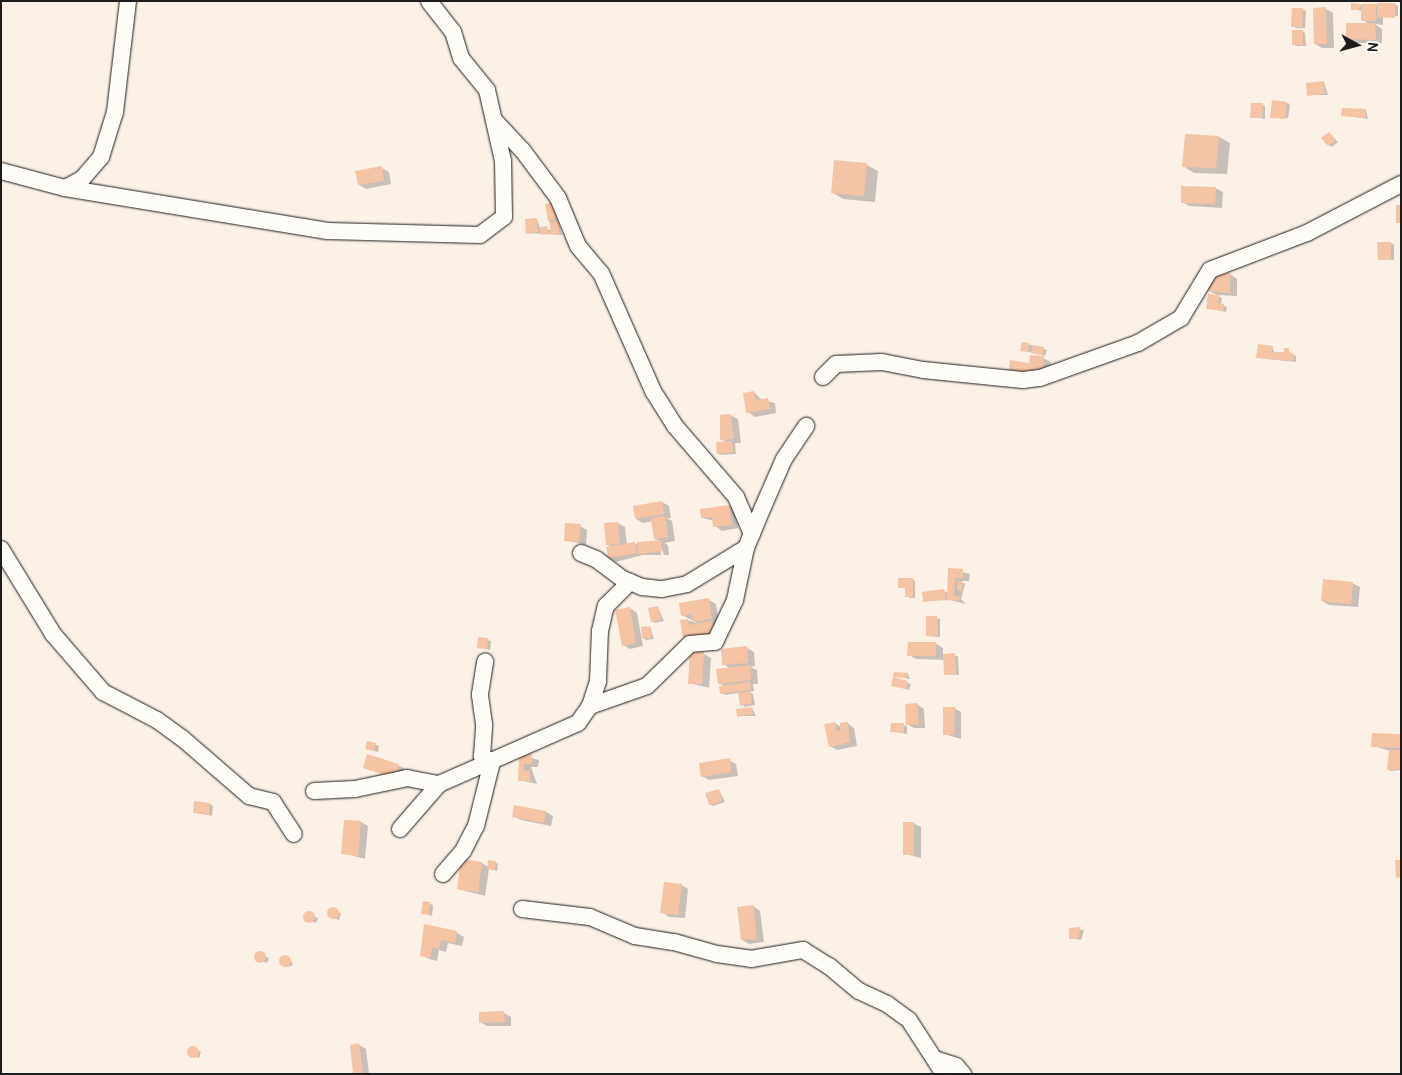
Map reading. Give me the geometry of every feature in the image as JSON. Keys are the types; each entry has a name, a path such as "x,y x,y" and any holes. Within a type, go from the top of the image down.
{"street":[{"path":"65,188 82,179 100,157 115,112 128,1"},
{"path":"1,171 65,188 328,231 480,235 504,217 503,161 487,90 461,58 453,32 429,1"},
{"path":"494,120 522,151 558,198 578,246 601,273 653,391 675,426 736,497 749,541"},
{"path":"823,377 836,364 882,362 923,370 1023,380 1040,378 1138,343 1181,318 1210,270 1307,233 1401,184"},
{"path":"590,706 647,686 690,644 714,642 734,600 749,541 784,459 806,426"},
{"path":"581,553 630,582 662,589 687,584 749,541"},
{"path":"1,549 53,634 103,692 157,720 182,738 249,796 273,802 294,834"},
{"path":"400,829 439,784 578,722 590,706 598,682 600,631 606,606 630,582"},
{"path":"485,661 480,694 484,724 482,756 492,762"},
{"path":"443,874 462,851 476,826 492,762"},
{"path":"314,791 355,789 406,778 439,784"},
{"path":"522,909 590,918 635,936 674,942 717,954 751,959 803,950 908,1020 944,1074"},
{"path":"935,1059 956,1066 963,1074"}],"building":[{"path":"1351,3 1360,4 1359,10 1351,10"},
{"path":"1377,3 1395,3 1395,18 1377,17"},
{"path":"1361,4 1376,4 1376,21 1361,21"},
{"path":"1326,7 1327,44 1314,44 1313,8"},
{"path":"1292,8 1303,8 1302,27 1291,27"},
{"path":"1346,23 1375,23 1376,40 1346,39"},
{"path":"1292,30 1303,30 1303,45 1292,45"},
{"path":"1324,81 1325,94 1307,96 1306,83"},
{"path":"1272,100 1287,102 1285,119 1270,118"},
{"path":"1251,103 1263,103 1262,118 1250,118"},
{"path":"1342,108 1366,109 1365,118 1341,116"},
{"path":"1329,132 1336,140 1328,146 1321,138"},
{"path":"1185,134 1219,136 1216,168 1182,167"},
{"path":"834,160 867,163 864,196 831,193"},
{"path":"382,166 384,181 358,185 355,171"},
{"path":"1181,186 1216,187 1215,204 1181,203"},
{"path":"554,202 557,219 548,221 545,204"},
{"path":"1396,205 1401,205 1401,223 1396,223"},
{"path":"537,218 538,232 526,234 525,219"},
{"path":"559,221 559,234 550,234 550,222"},
{"path":"547,226 548,234 541,235 540,227"},
{"path":"1377,242 1391,242 1391,259 1378,260"},
{"path":"1230,273 1230,293 1208,291 1209,274"},
{"path":"1208,294 1219,295 1218,303 1224,304 1223,311 1206,309"},
{"path":"1022,342 1029,343 1028,352 1020,351"},
{"path":"1258,344 1273,346 1272,352 1284,352 1284,348 1289,348 1289,352 1293,353 1293,361 1256,358"},
{"path":"1033,345 1044,347 1042,355 1031,353"},
{"path":"1030,355 1044,356 1042,375 1009,371 1010,360 1029,363"},
{"path":"754,391 756,400 768,398 770,409 746,413 743,393"},
{"path":"731,414 734,439 720,440 720,415"},
{"path":"732,441 733,452 717,454 716,442"},
{"path":"662,501 664,514 635,519 633,506"},
{"path":"729,505 732,525 713,527 712,517 701,518 700,509"},
{"path":"665,516 668,537 654,539 651,518"},
{"path":"618,522 620,544 606,545 604,523"},
{"path":"565,523 581,524 579,542 564,541"},
{"path":"661,540 662,551 638,554 637,542"},
{"path":"635,542 637,553 608,558 606,547"},
{"path":"948,568 963,569 963,578 955,578 954,596 960,597 959,601 947,600"},
{"path":"898,578 913,578 913,597 905,597 905,588 898,588"},
{"path":"1323,579 1353,582 1351,604 1321,601"},
{"path":"958,581 962,581 962,591 957,590"},
{"path":"944,589 946,599 923,602 922,592"},
{"path":"709,598 712,619 693,622 692,614 681,616 679,603"},
{"path":"658,606 661,620 651,622 648,608"},
{"path":"630,607 636,643 622,646 615,610"},
{"path":"926,616 937,616 938,636 926,636"},
{"path":"688,619 689,625 712,621 714,633 683,639 680,620"},
{"path":"650,626 651,638 642,638 641,627"},
{"path":"478,637 488,638 487,649 477,648"},
{"path":"908,642 936,642 936,656 907,656"},
{"path":"747,646 748,663 722,665 721,649"},
{"path":"690,651 704,652 702,684 688,684"},
{"path":"955,653 956,674 944,675 943,654"},
{"path":"750,665 751,680 718,684 716,669"},
{"path":"894,672 908,673 907,678 893,677"},
{"path":"893,677 908,681 906,689 891,686"},
{"path":"750,682 751,690 720,694 719,686"},
{"path":"750,691 752,703 740,706 738,693"},
{"path":"917,703 919,724 906,725 905,704"},
{"path":"752,707 753,714 737,717 736,709"},
{"path":"943,707 955,707 954,735 943,735"},
{"path":"835,722 837,731 840,731 840,723 848,722 850,742 829,747 824,724"},
{"path":"891,723 904,723 904,733 890,732"},
{"path":"1372,733 1401,734 1401,748 1371,747"},
{"path":"367,741 376,743 374,751 365,749"},
{"path":"1389,750 1401,750 1401,769 1387,770"},
{"path":"367,754 399,764 394,778 363,768"},
{"path":"519,754 532,754 532,764 524,764 524,771 530,771 530,781 518,781"},
{"path":"730,758 731,772 701,777 699,763"},
{"path":"719,789 722,801 709,805 705,793"},
{"path":"194,801 210,803 209,815 193,813"},
{"path":"514,805 546,811 544,823 512,817"},
{"path":"344,820 361,821 358,856 341,854"},
{"path":"903,822 914,822 914,855 903,855"},
{"path":"461,859 482,862 478,892 457,889"},
{"path":"488,860 496,861 495,870 487,869"},
{"path":"1395,860 1401,860 1401,877 1396,878"},
{"path":"664,882 682,884 678,915 660,913"},
{"path":"423,901 430,902 429,915 421,914"},
{"path":"753,905 757,939 741,940 737,907"},
{"path":"331,907 335,907 339,913 335,919 331,919 327,915 327,911"},
{"path":"307,911 311,911 315,917 311,923 307,923 303,919 303,915"},
{"path":"424,924 457,931 455,943 441,940 439,949 432,947 430,958 420,956"},
{"path":"1081,927 1078,939 1069,939 1069,928"},
{"path":"258,951 262,951 266,957 262,963 258,963 254,959 254,955"},
{"path":"283,955 287,955 291,961 287,967 283,967 279,963 279,959"},
{"path":"504,1011 505,1022 479,1023 479,1012"},
{"path":"359,1043 363,1074 353,1074 350,1045"},
{"path":"191,1046 195,1046 199,1052 195,1058 191,1058 187,1054 187,1050"}]}
